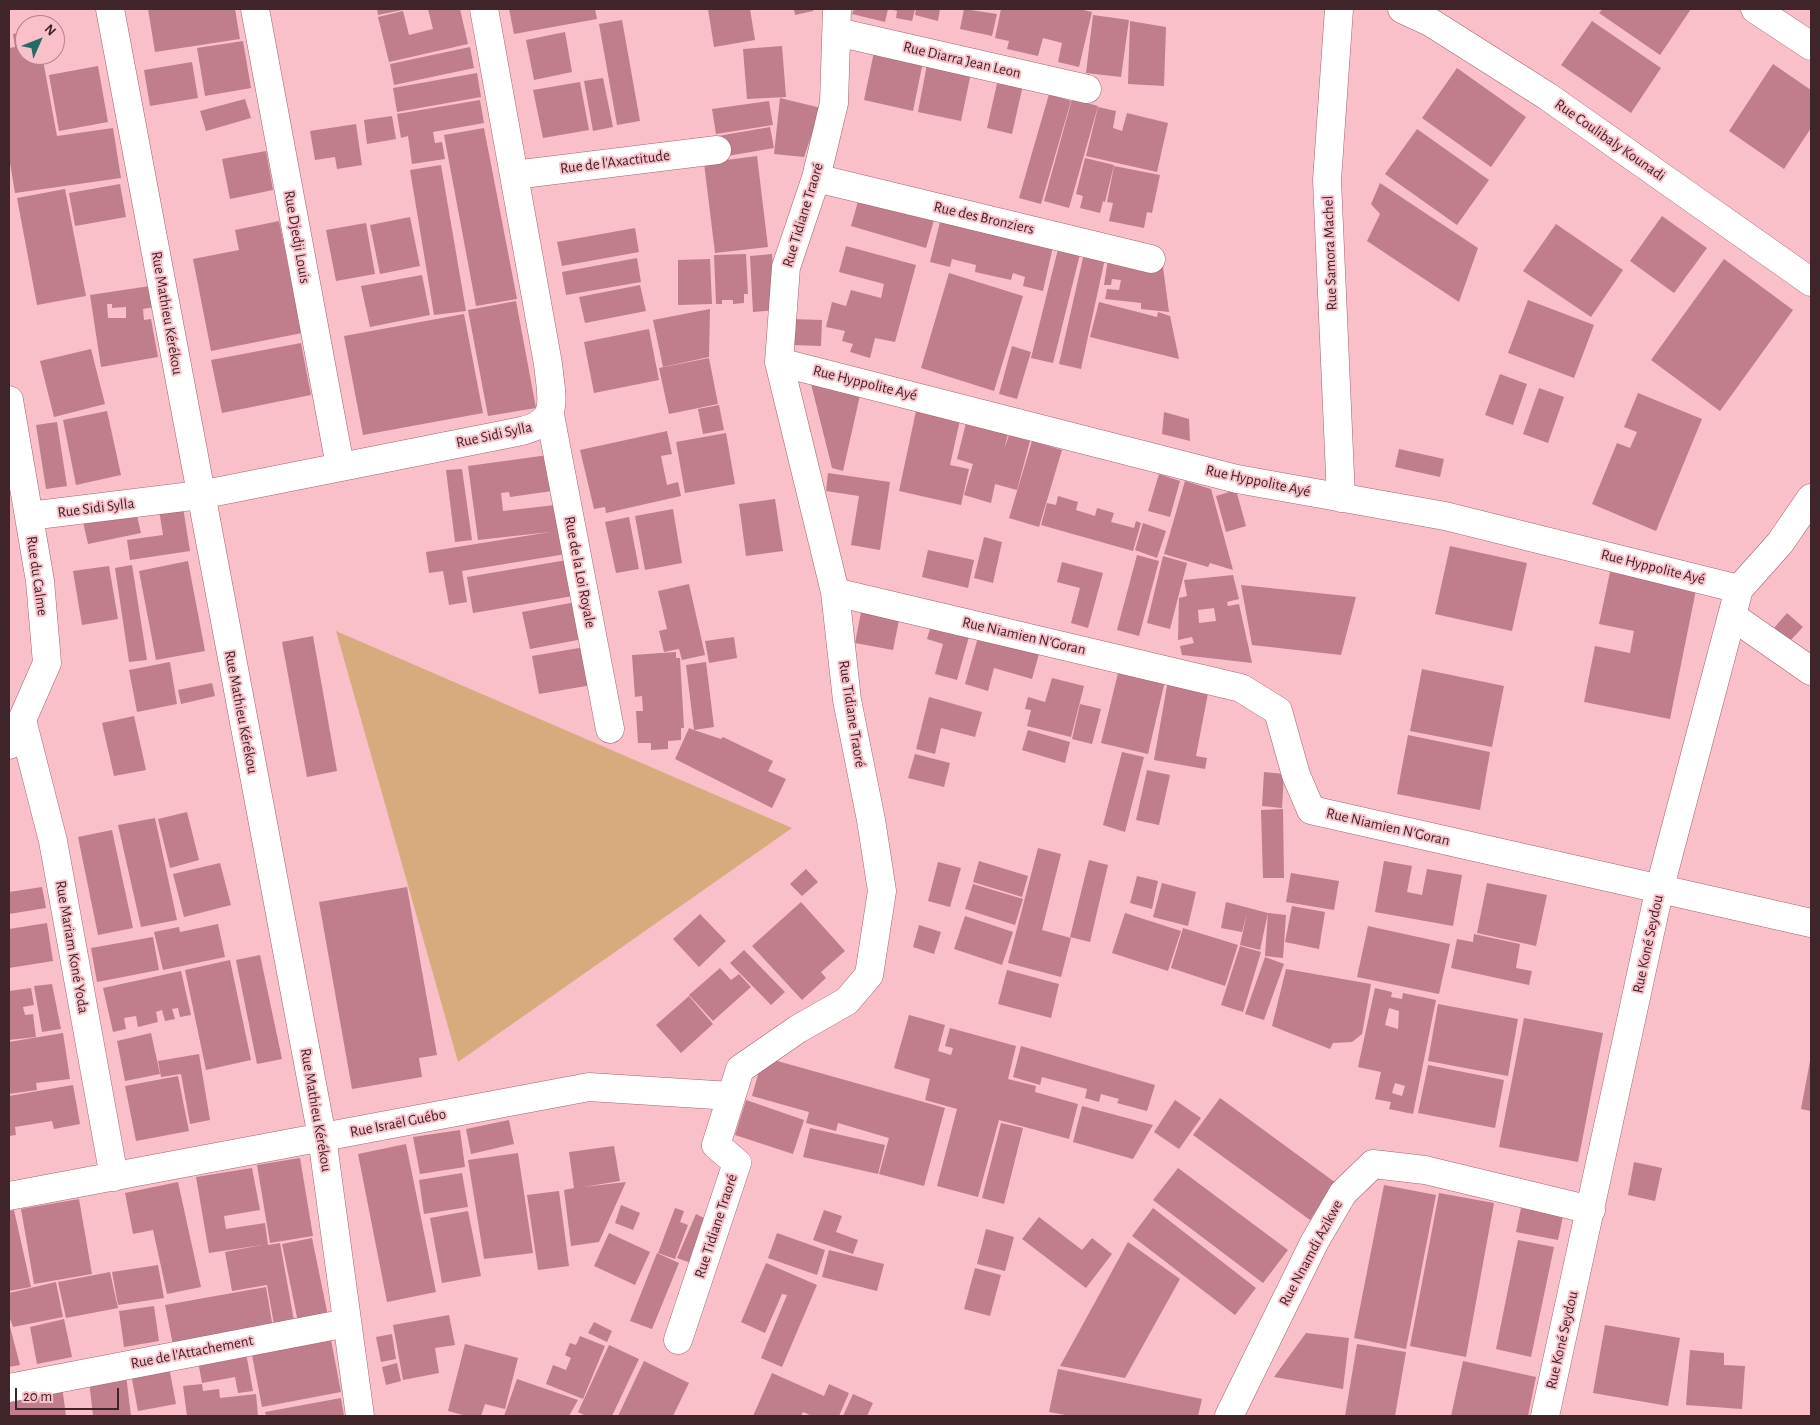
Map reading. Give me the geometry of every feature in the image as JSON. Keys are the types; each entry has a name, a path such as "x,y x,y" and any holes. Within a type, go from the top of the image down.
{"street":[{"name":"Rue Mathieu Kérékou","path":"110,9 322,1137 360,1416"},
{"name":"Rue Djedji Louis","path":"255,9 340,466"},
{"name":"Rue Sidi Sylla","path":"29,516 200,495 532,429 542,424 550,415 552,398 548,364 484,9"},
{"name":"Rue Samora Machel","path":"1339,9 1327,180 1341,498"},
{"name":"Rue Coulibaly Kounadi","path":"1402,9 1430,22 1547,96 1811,282"},
{"path":"1755,9 1811,46"},
{"name":"Rue Diarra Jean Leon","path":"837,20 1087,89"},
{"name":"Rue Tidiane Traoré","path":"678,1340 737,1163 716,1145 740,1069 798,1029 847,1001 869,975 882,891 871,820 847,700 835,592 779,362 786,267 816,178 834,103 837,20"},
{"name":"Rue de l'Axactitude","path":"514,175 717,150"},
{"name":"Rue des Bronziers","path":"816,178 1151,259"},
{"name":"Rue Hyppolite Ayé","path":"779,362 1237,479 1445,516 1738,588"},
{"name":"Rue du Calme","path":"9,400 40,581 47,662 9,745"},
{"name":"Rue de la Loi Royale","path":"550,415 610,729"},
{"path":"1738,588 1780,543 1811,498"},
{"name":"Rue Koné Seydou","path":"1545,1416 1660,887 1738,588"},
{"name":"Rue Niamien N'Goran","path":"835,592 1241,688 1278,711 1296,775 1311,810 1811,922"},
{"path":"1732,616 1811,671"},
{"name":"Rue Mariam Koné Yoda","path":"22,720 53,842 114,1176"},
{"name":"Rue Israël Guébo","path":"9,1196 589,1087 731,1096"},
{"name":"Rue Nnamdi Azikwe","path":"1229,1416 1315,1241 1343,1193 1373,1164 1425,1170 1591,1210"},
{"name":"Rue de l'Attachement","path":"9,1388 346,1323"}],"shaded area":[{"path":"336,631 792,828 458,1062"}],"building":[{"path":"148,9 235,9 240,39 155,52"},
{"path":"377,9 402,9 402,10 378,15"},
{"path":"428,9 460,9 468,44 389,62 378,17 403,11 409,35 433,29"},
{"path":"509,9 595,9 597,19 514,34"},
{"path":"708,9 750,9 755,40 714,47"},
{"path":"794,9 813,9 813,11 795,15"},
{"path":"854,9 888,9 885,22 852,14"},
{"path":"889,9 915,9 912,21 896,18 897,11"},
{"path":"916,9 940,9 938,21 915,15"},
{"path":"964,9 997,14 992,36 960,29"},
{"path":"1001,9 1079,9 1092,12 1079,67 1058,62 1062,43 1043,38 1038,56 1007,49 1009,41 995,38"},
{"path":"1603,9 1691,9 1660,55 1599,13"},
{"path":"1093,15 1129,20 1121,77 1086,73"},
{"path":"622,20 640,121 617,125 599,24"},
{"path":"1130,21 1166,27 1164,86 1128,84"},
{"path":"1592,21 1661,68 1631,113 1561,65"},
{"path":"565,32 572,72 534,80 526,40"},
{"path":"243,41 251,88 205,96 197,48"},
{"path":"782,46 786,97 747,99 743,49"},
{"path":"15,47 15,65 44,65 57,136 113,128 121,178 15,193 9,157 9,48"},
{"path":"470,47 474,68 394,85 390,64"},
{"path":"875,47 924,57 913,111 864,100"},
{"path":"928,59 972,68 961,121 918,112"},
{"path":"192,62 198,98 150,106 144,70"},
{"path":"1773,64 1811,90 1811,128 1784,169 1729,131"},
{"path":"98,66 108,122 59,131 49,75"},
{"path":"1457,68 1526,117 1491,167 1422,118"},
{"path":"477,73 481,97 397,112 393,88"},
{"path":"603,78 613,127 593,131 584,81"},
{"path":"998,79 1023,85 1012,134 987,128"},
{"path":"580,82 589,130 543,138 533,90"},
{"path":"1049,94 1071,101 1041,204 1019,198"},
{"path":"780,98 821,108 804,157 774,154"},
{"path":"245,99 251,118 206,131 200,111"},
{"path":"1072,99 1098,106 1069,208 1044,201"},
{"path":"480,100 484,123 433,132 435,143 442,142 445,159 412,164 408,136 401,138 397,114"},
{"path":"769,101 773,125 716,134 712,109"},
{"path":"1098,107 1116,111 1113,128 1122,131 1127,113 1168,123 1157,172 1086,156"},
{"path":"392,116 396,139 367,144 364,120"},
{"path":"356,124 362,165 337,169 335,157 315,160 310,131"},
{"path":"770,127 774,148 722,157 718,136"},
{"path":"484,128 517,299 476,306 444,135"},
{"path":"1417,129 1489,180 1457,225 1385,174"},
{"path":"266,151 273,190 230,199 222,159"},
{"path":"757,156 768,247 715,253 704,163"},
{"path":"1085,158 1114,165 1105,202 1103,201 1100,213 1080,208 1083,196 1076,194"},
{"path":"441,165 466,311 434,315 410,170"},
{"path":"1114,166 1160,175 1152,213 1147,212 1144,228 1109,221 1113,203 1107,202"},
{"path":"1380,183 1478,248 1459,302 1367,241 1380,214 1371,204"},
{"path":"120,184 126,217 75,226 69,193"},
{"path":"65,189 86,296 37,305 17,198"},
{"path":"861,191 936,213 926,248 851,226"},
{"path":"942,214 1054,242 1043,291 1023,286 1025,277 1013,273 1011,280 975,272 976,265 952,259 950,267 930,262"},
{"path":"1662,216 1707,248 1674,293 1630,261"},
{"path":"410,217 420,266 380,274 370,225"},
{"path":"279,221 302,333 211,351 193,259 239,250 235,230"},
{"path":"366,223 375,274 336,281 326,230"},
{"path":"1556,224 1623,270 1591,317 1523,271"},
{"path":"635,228 639,252 562,266 557,242"},
{"path":"1060,241 1082,246 1053,363 1031,358"},
{"path":"846,246 916,265 895,342 875,338 870,358 850,352 853,344 842,341 845,331 826,327 832,302 846,306 851,290 881,298 884,284 839,272"},
{"path":"1085,249 1106,254 1081,369 1059,364"},
{"path":"746,254 748,294 744,294 744,303 733,304 733,300 722,300 722,304 716,304 714,255"},
{"path":"772,254 776,310 753,312 750,256"},
{"path":"637,258 641,282 566,295 562,272"},
{"path":"710,259 712,304 678,305 678,260"},
{"path":"1108,259 1163,267 1169,312 1141,309 1141,303 1105,299 1107,289 1119,290 1121,280 1112,279 1111,285 1104,285"},
{"path":"1724,259 1793,310 1720,411 1651,360"},
{"path":"949,273 1023,296 994,391 921,368"},
{"path":"422,275 430,315 370,327 361,286"},
{"path":"640,285 646,311 585,323 579,297"},
{"path":"150,286 154,307 143,309 144,320 151,319 158,357 101,367 90,295","holes":["107,304 112,304 112,308 126,307 126,318 108,318"]},
{"path":"1528,300 1594,325 1574,378 1508,353"},
{"path":"516,301 536,408 488,416 468,310"},
{"path":"1099,302 1157,317 1158,312 1170,316 1179,359 1090,337"},
{"path":"710,309 709,357 663,367 653,320"},
{"path":"464,314 483,413 363,435 344,336"},
{"path":"791,319 822,320 821,346 791,345"},
{"path":"649,329 659,380 594,393 584,342"},
{"path":"301,343 311,395 222,413 211,360"},
{"path":"1012,346 1031,352 1017,399 999,394"},
{"path":"91,349 105,404 54,417 40,361"},
{"path":"709,358 718,404 669,414 659,368"},
{"path":"1500,374 1527,384 1513,425 1485,415"},
{"path":"810,380 861,391 843,471 832,468"},
{"path":"1539,388 1564,397 1548,443 1523,434"},
{"path":"1638,393 1702,419 1656,531 1592,504 1617,443 1630,448 1637,432 1624,427"},
{"path":"719,405 724,430 703,434 698,409"},
{"path":"107,411 121,475 76,485 63,420"},
{"path":"916,411 960,420 950,465 969,469 961,505 899,491"},
{"path":"1164,412 1189,419 1190,441 1162,434"},
{"path":"57,422 67,486 46,489 36,425"},
{"path":"966,423 1008,434 1004,450 1009,435 1030,441 1017,490 995,484 991,503 964,495 973,464 957,459"},
{"path":"667,431 672,454 661,456 667,485 678,482 681,496 606,513 605,507 594,509 580,450"},
{"path":"726,433 735,484 685,493 676,442"},
{"path":"1032,441 1062,450 1039,527 1009,518"},
{"path":"1399,449 1444,459 1440,477 1395,467"},
{"path":"548,455 552,491 510,497 509,492 501,493 503,511 555,505 566,554 462,571 467,602 449,605 443,571 429,573 426,552 550,532 478,540 468,466"},
{"path":"462,469 472,540 455,542 446,470"},
{"path":"828,473 890,482 880,550 851,545 859,496 826,491"},
{"path":"1159,474 1180,481 1170,517 1148,511"},
{"path":"1185,481 1211,489 1233,570 1210,563 1208,567 1164,554"},
{"path":"1236,490 1246,526 1226,532 1216,496"},
{"path":"1058,496 1078,502 1076,510 1095,516 1097,508 1114,513 1111,522 1134,528 1136,521 1141,523 1133,551 1041,525 1047,503 1056,505"},
{"path":"775,499 783,551 746,556 739,504"},
{"path":"182,501 190,551 130,560 127,540 163,535 158,504"},
{"path":"135,507 141,533 88,544 82,518"},
{"path":"673,509 682,563 645,570 635,516"},
{"path":"629,517 639,569 616,573 605,522"},
{"path":"1143,523 1166,531 1157,558 1135,550"},
{"path":"984,537 1002,542 993,583 974,578"},
{"path":"1450,546 1527,563 1512,631 1435,614"},
{"path":"928,550 974,560 968,588 922,577"},
{"path":"1137,555 1159,561 1139,636 1117,630"},
{"path":"1163,556 1187,563 1170,629 1147,623"},
{"path":"567,560 573,596 473,613 467,577"},
{"path":"188,561 205,651 156,660 139,571"},
{"path":"1062,562 1103,573 1088,628 1071,623 1080,588 1057,582"},
{"path":"132,565 147,660 129,662 115,568"},
{"path":"109,566 118,619 82,625 73,571"},
{"path":"1610,572 1696,590 1670,719 1584,702 1595,646 1630,653 1634,631 1599,624"},
{"path":"1233,575 1239,599 1227,602 1228,606 1239,604 1252,663 1182,655 1180,646 1194,643 1192,637 1178,640 1179,598 1187,596 1184,580","holes":["1214,608 1216,621 1199,623 1198,610"]},
{"path":"689,584 705,655 682,660 679,649 664,652 659,631 667,629 658,591"},
{"path":"1241,585 1356,597 1341,655 1252,645"},
{"path":"576,602 583,639 530,649 522,612"},
{"path":"863,602 901,610 893,650 855,643"},
{"path":"1787,613 1803,627 1790,641 1774,628"},
{"path":"933,619 971,629 957,680 935,674 943,644 927,639"},
{"path":"980,630 1041,647 1032,679 994,668 988,691 965,684"},
{"path":"313,636 337,771 307,777 282,642"},
{"path":"734,637 737,658 709,663 705,641"},
{"path":"585,647 592,685 539,694 532,656"},
{"path":"676,652 676,658 680,658 684,728 681,728 681,740 668,741 668,749 651,750 651,743 638,743 636,711 643,711 642,696 635,697 632,655"},
{"path":"170,662 177,704 137,712 129,670"},
{"path":"706,662 714,727 694,730 686,665"},
{"path":"1119,669 1165,681 1148,754 1101,743"},
{"path":"1422,669 1504,686 1492,747 1410,731"},
{"path":"1052,678 1084,686 1071,737 1027,726 1031,710 1025,709 1028,697 1045,702"},
{"path":"1168,680 1209,688 1196,756 1207,758 1205,769 1154,760"},
{"path":"212,683 215,696 181,704 178,690"},
{"path":"929,697 982,712 975,737 941,728 935,754 916,749"},
{"path":"1080,704 1101,709 1092,744 1072,739"},
{"path":"134,716 146,770 114,776 102,723"},
{"path":"689,728 721,739 723,737 773,761 768,771 786,779 772,808 675,759"},
{"path":"1028,730 1070,742 1065,763 1022,750"},
{"path":"1408,735 1490,752 1480,810 1397,794"},
{"path":"1122,752 1144,757 1125,832 1103,825"},
{"path":"915,754 950,763 944,787 908,778"},
{"path":"1147,770 1170,775 1159,825 1136,820"},
{"path":"1264,772 1284,774 1282,808 1262,806"},
{"path":"1283,809 1284,878 1263,878 1261,810"},
{"path":"187,812 199,860 170,868 158,819"},
{"path":"155,818 177,920 141,927 118,825"},
{"path":"112,830 133,928 98,935 78,837"},
{"path":"1038,848 1061,854 1042,930 1071,938 1061,977 1008,963"},
{"path":"1089,860 1108,865 1090,942 1070,937"},
{"path":"979,861 1028,876 1022,897 973,882"},
{"path":"1384,861 1412,866 1407,892 1422,895 1427,869 1462,875 1453,926 1375,912"},
{"path":"938,862 961,868 950,907 928,901"},
{"path":"220,863 231,905 184,917 173,874"},
{"path":"806,869 818,882 802,896 790,884"},
{"path":"1291,873 1339,881 1334,910 1286,902"},
{"path":"1137,876 1158,881 1152,909 1130,903"},
{"path":"1162,883 1196,892 1188,926 1153,917"},
{"path":"1487,883 1547,895 1536,946 1477,933"},
{"path":"973,884 1023,899 1015,925 965,909"},
{"path":"42,887 46,908 9,914 9,892"},
{"path":"407,887 437,1055 419,1058 422,1077 352,1089 319,902"},
{"path":"801,902 845,951 821,972 826,978 802,1000 752,946"},
{"path":"1226,902 1268,913 1260,950 1240,945 1247,913 1242,932 1221,928"},
{"path":"1292,906 1325,912 1319,949 1285,942"},
{"path":"1125,913 1181,931 1168,971 1112,953"},
{"path":"1268,913 1286,915 1283,958 1265,956"},
{"path":"700,914 726,941 699,967 673,939"},
{"path":"965,916 1013,932 1002,965 954,949"},
{"path":"47,923 53,961 9,968 9,929"},
{"path":"218,924 225,957 163,970 154,932 179,927 180,932"},
{"path":"919,925 941,932 934,954 913,947"},
{"path":"1368,926 1450,944 1439,994 1357,977"},
{"path":"1183,928 1238,945 1225,986 1171,968"},
{"path":"1474,934 1520,944 1516,968 1532,971 1529,985 1451,968 1457,939 1473,942"},
{"path":"153,937 159,970 97,982 91,948"},
{"path":"1240,946 1261,952 1243,1012 1221,1005"},
{"path":"744,950 785,992 771,1005 730,963"},
{"path":"260,955 282,1059 257,1064 236,960"},
{"path":"1265,957 1284,964 1264,1020 1245,1014"},
{"path":"230,960 251,1060 206,1070 185,970"},
{"path":"720,968 731,980 739,974 751,987 713,1021 689,995"},
{"path":"1286,969 1371,984 1362,1034 1352,1042 1333,1043 1330,1049 1272,1026"},
{"path":"1007,970 1059,984 1051,1018 998,1004"},
{"path":"181,971 191,1015 180,1017 178,1008 172,1009 175,1019 165,1021 162,1010 156,1012 158,1022 138,1027 136,1016 124,1018 126,1029 113,1032 103,988"},
{"path":"52,984 61,1029 42,1032 34,986"},
{"path":"31,988 34,1005 23,1007 25,1015 33,1014 36,1037 9,1040 9,991"},
{"path":"1375,988 1392,992 1391,997 1402,999 1403,993 1436,1000 1413,1114 1389,1109 1391,1102 1375,1099 1381,1072 1358,1067","holes":["1389,1008 1399,1011 1398,1029 1385,1025","1395,1083 1405,1086 1402,1096 1392,1093"]},
{"path":"689,996 713,1024 681,1053 656,1025"},
{"path":"1438,1004 1518,1019 1508,1076 1428,1061"},
{"path":"909,1015 945,1025 938,1051 951,1055 953,1048 945,1046 950,1028 1016,1046 1008,1079 1036,1086 1035,1092 1078,1104 1069,1139 999,1120 978,1197 937,1186 957,1109 925,1100 930,1079 894,1068"},
{"path":"1524,1018 1603,1033 1578,1162 1499,1147"},
{"path":"63,1033 70,1079 36,1083 37,1090 9,1094 9,1042"},
{"path":"151,1033 160,1074 125,1081 117,1041"},
{"path":"1021,1046 1155,1085 1147,1111 1117,1103 1119,1099 1101,1094 1099,1102 1085,1098 1087,1089 1042,1077 1040,1085 1013,1077"},
{"path":"199,1054 210,1120 190,1124 181,1074 161,1077 158,1061"},
{"path":"763,1057 945,1108 924,1186 879,1174 889,1138 838,1123 836,1131 806,1123 809,1112 752,1096"},
{"path":"1811,1061 1811,1111 1801,1109"},
{"path":"1428,1065 1504,1080 1495,1128 1418,1113"},
{"path":"178,1076 189,1131 136,1141 125,1086"},
{"path":"73,1085 80,1124 54,1129 52,1121 15,1127 16,1135 9,1136 9,1096"},
{"path":"1220,1098 1336,1183 1310,1220 1193,1135"},
{"path":"746,1100 804,1120 793,1154 735,1135"},
{"path":"1175,1100 1201,1118 1179,1149 1154,1132"},
{"path":"1082,1106 1153,1125 1133,1159 1073,1142"},
{"path":"509,1120 514,1144 471,1154 466,1129"},
{"path":"1001,1123 1023,1128 1004,1204 982,1198"},
{"path":"810,1128 885,1145 878,1174 803,1157"},
{"path":"460,1130 465,1167 420,1174 413,1137"},
{"path":"406,1144 436,1292 387,1302 358,1154"},
{"path":"614,1146 620,1181 583,1187 626,1182 599,1242 571,1246 564,1190 574,1188 569,1152"},
{"path":"518,1153 533,1253 484,1259 468,1160"},
{"path":"300,1158 313,1236 270,1243 257,1165"},
{"path":"1634,1162 1662,1168 1655,1201 1628,1195"},
{"path":"252,1168 260,1210 224,1216 226,1229 265,1223 268,1245 280,1243 295,1326 275,1330 267,1285 232,1291 225,1252 262,1245 209,1253 196,1177"},
{"path":"1178,1168 1288,1250 1263,1283 1153,1200"},
{"path":"462,1173 468,1207 424,1214 419,1180"},
{"path":"178,1182 201,1287 167,1294 153,1230 133,1234 125,1193"},
{"path":"1384,1185 1436,1195 1406,1349 1354,1338"},
{"path":"559,1191 569,1266 538,1270 527,1195"},
{"path":"1439,1193 1494,1203 1466,1357 1410,1346"},
{"path":"79,1199 92,1274 34,1284 21,1209"},
{"path":"621,1205 640,1213 633,1230 615,1223"},
{"path":"675,1208 684,1211 680,1222 688,1225 675,1259 658,1253"},
{"path":"1153,1208 1256,1288 1235,1315 1132,1236"},
{"path":"1521,1208 1563,1216 1558,1240 1516,1232"},
{"path":"14,1210 31,1287 9,1291 9,1211"},
{"path":"824,1210 842,1216 836,1232 858,1240 853,1254 813,1240"},
{"path":"468,1211 481,1276 442,1283 430,1218"},
{"path":"696,1214 712,1222 694,1264 677,1258"},
{"path":"1039,1217 1082,1250 1092,1238 1112,1254 1086,1288 1022,1239"},
{"path":"986,1229 1014,1237 1005,1271 977,1264"},
{"path":"609,1233 650,1252 635,1285 594,1266"},
{"path":"777,1233 825,1250 817,1275 768,1258"},
{"path":"312,1238 329,1321 299,1327 282,1244"},
{"path":"1518,1240 1554,1247 1531,1357 1496,1349"},
{"path":"1128,1242 1180,1279 1125,1378 1060,1366"},
{"path":"829,1250 884,1264 877,1291 822,1277"},
{"path":"657,1253 679,1263 652,1329 630,1321"},
{"path":"766,1263 817,1285 782,1367 761,1358 787,1295 782,1294 765,1333 741,1322"},
{"path":"158,1265 164,1298 118,1305 112,1272"},
{"path":"975,1268 1001,1275 990,1316 964,1309"},
{"path":"110,1272 118,1308 66,1318 58,1282"},
{"path":"56,1282 63,1317 13,1327 9,1316 9,1293"},
{"path":"266,1287 273,1328 173,1345 165,1305"},
{"path":"154,1306 159,1341 124,1347 119,1311"},
{"path":"449,1315 455,1345 435,1348 439,1373 403,1380 393,1325"},
{"path":"64,1319 72,1357 37,1364 30,1327"},
{"path":"594,1322 612,1331 607,1342 588,1333"},
{"path":"9,1323 20,1365 9,1367"},
{"path":"1605,1325 1680,1338 1668,1406 1593,1393"},
{"path":"1306,1333 1349,1338 1343,1389 1274,1377"},
{"path":"392,1334 396,1359 381,1362 376,1337"},
{"path":"330,1335 341,1392 262,1407 251,1350"},
{"path":"580,1336 605,1346 583,1399 546,1384 553,1365 566,1370 571,1358 565,1355 570,1343 576,1345"},
{"path":"465,1344 518,1358 505,1409 485,1404 481,1416 467,1416 448,1411"},
{"path":"1357,1344 1406,1352 1395,1416 1345,1416"},
{"path":"609,1345 639,1359 612,1416 586,1416 578,1412"},
{"path":"1690,1350 1724,1353 1724,1365 1745,1366 1742,1409 1686,1405"},
{"path":"246,1353 253,1391 238,1393 235,1377 202,1383 198,1361"},
{"path":"644,1361 689,1383 673,1416 618,1416"},
{"path":"1463,1361 1536,1377 1528,1416 1451,1416"},
{"path":"397,1363 401,1381 386,1385 382,1367"},
{"path":"169,1367 176,1404 138,1411 131,1374"},
{"path":"1058,1369 1202,1399 1198,1416 1071,1416 1049,1412"},
{"path":"772,1373 824,1396 829,1384 849,1393 839,1416 812,1416 803,1412 801,1416 753,1416"},
{"path":"126,1375 131,1416 93,1416 89,1380"},
{"path":"517,1379 578,1400 569,1416 504,1416"},
{"path":"202,1384 203,1391 219,1389 220,1398 256,1394 258,1416 187,1416 183,1386"},
{"path":"62,1386 66,1416 9,1416 9,1393"},
{"path":"853,1394 873,1403 867,1416 843,1416"},
{"path":"341,1398 344,1416 266,1416 265,1412"}]}
